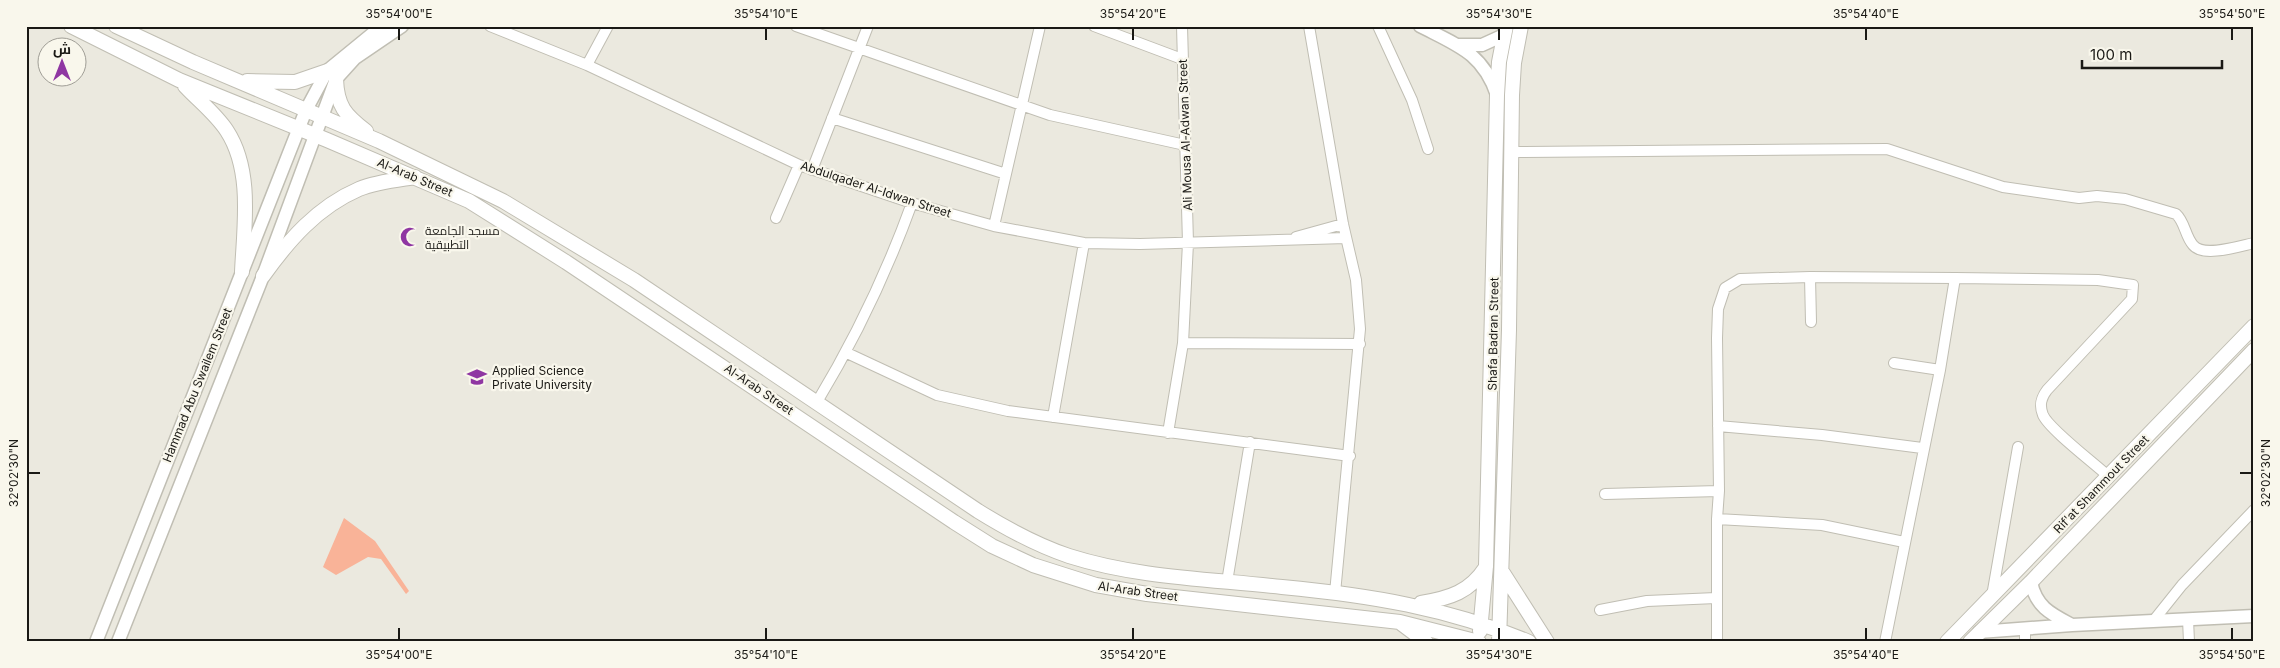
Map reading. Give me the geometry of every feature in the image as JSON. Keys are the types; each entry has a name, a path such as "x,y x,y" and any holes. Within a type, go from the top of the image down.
{"main road":[{"name":"Al-Arab Street","path":"71,26 179,80 416,177 468,201 517,230 752,384 954,522 992,546 1033,565 1070,578 1119,590 1400,622 1479,642"},
{"name":"Al-Arab Street","path":"116,26 193,62 378,141 487,192 575,242 978,511 1017,534 1049,549 1123,570 1335,593 1413,604 1481,623"},
{"name":"Shafa Badran Street","path":"1499,636 1502,571 1510,152 1514,70 1521,26"},
{"name":"Shafa Badran Street","path":"1479,642 1486,566 1497,95 1499,62 1505,31"},
{"path":"240,81 295,82 332,75 342,108 378,141"},
{"path":"179,80 225,128 238,156 245,198 242,272"},
{"path":"262,276 292,237 311,220 346,196 367,186 416,177"},
{"name":"Rif'at Shammout Street","path":"1947,642 2254,326"},
{"name":"Rif'at Shammout Street","path":"1974,637 2031,582 2254,350"},
{"path":"2166,418 2178,429"},
{"path":"1413,604 1456,595 1478,580 1486,566"},
{"path":"1502,571 1548,642"},
{"path":"1400,622 1426,642"},
{"path":"1481,623 1499,636 1529,642"}],"street":[{"path":"332,75 382,26"},
{"path":"332,75 402,26"},
{"name":"Abdulqader Al-Idwan Street","path":"490,26 587,65 799,165 912,203 994,226 1084,243 1188,243 1346,238"},
{"path":"587,65 608,26"},
{"path":"796,26 1064,118 1185,145"},
{"path":"812,170 868,26"},
{"path":"994,226 1040,26"},
{"path":"1094,26 1182,59"},
{"name":"Ali Mousa Al-Adwan Street","path":"1168,433 1183,344 1188,243 1182,26"},
{"path":"1309,26 1343,224 1356,280 1360,344 1335,593"},
{"path":"1378,26 1412,100 1428,149"},
{"path":"1420,26 1458,44 1483,66 1497,95"},
{"path":"1458,44 1482,45 1505,31"},
{"name":"Hammad Abu Swailem Street","path":"96,642 298,129 306,110 332,75"},
{"name":"Hammad Abu Swailem Street","path":"118,642 316,136 332,75"},
{"path":"832,118 1006,174"},
{"path":"1510,152 1887,149 2003,187 2079,198 2097,196 2125,199 2176,214 2181,218 2193,245 2198,249 2210,251 2230,249 2254,243"},
{"path":"776,218 799,165"},
{"path":"817,402 847,353 897,243 912,203"},
{"name":"Abdulqader Al-Idwan Street","path":"1288,239 1343,224"},
{"path":"1053,417 1084,243"},
{"path":"1810,276 1811,322"},
{"path":"1717,642 1717,519 1719,492 1718,309 1722,294 1729,284 1740,279 1810,276 2098,280 2133,285 2132,299 2047,390 2040,404 2046,421 2108,476"},
{"path":"1885,642 1922,448 1940,370 1955,278"},
{"path":"1183,344 1360,344"},
{"path":"847,353 937,395 1008,411 1350,456"},
{"path":"1894,363 1940,370"},
{"path":"1718,426 1822,435 1922,448"},
{"path":"1228,582 1250,442"},
{"path":"1992,596 2018,447"},
{"path":"1605,494 1719,492"},
{"path":"2154,620 2182,585 2254,510"},
{"path":"1717,519 1822,525 1904,542"},
{"path":"2031,582 2037,601 2047,612 2072,624"},
{"path":"1600,610 1647,601 1716,598"},
{"path":"1974,637 2024,628 2072,624 2254,616"},
{"path":"2188,619 2189,642"},
{"path":"2024,628 2025,642"}],"shaded area":[{"path":"344,518 375,541 409,591 406,594 381,559 368,557 336,575 323,567"}],"place":[{"name":"مسجد الجامعة التطبيقية","path":"410,237"},
{"name":"Applied Science Private University","path":"477,377"}]}
